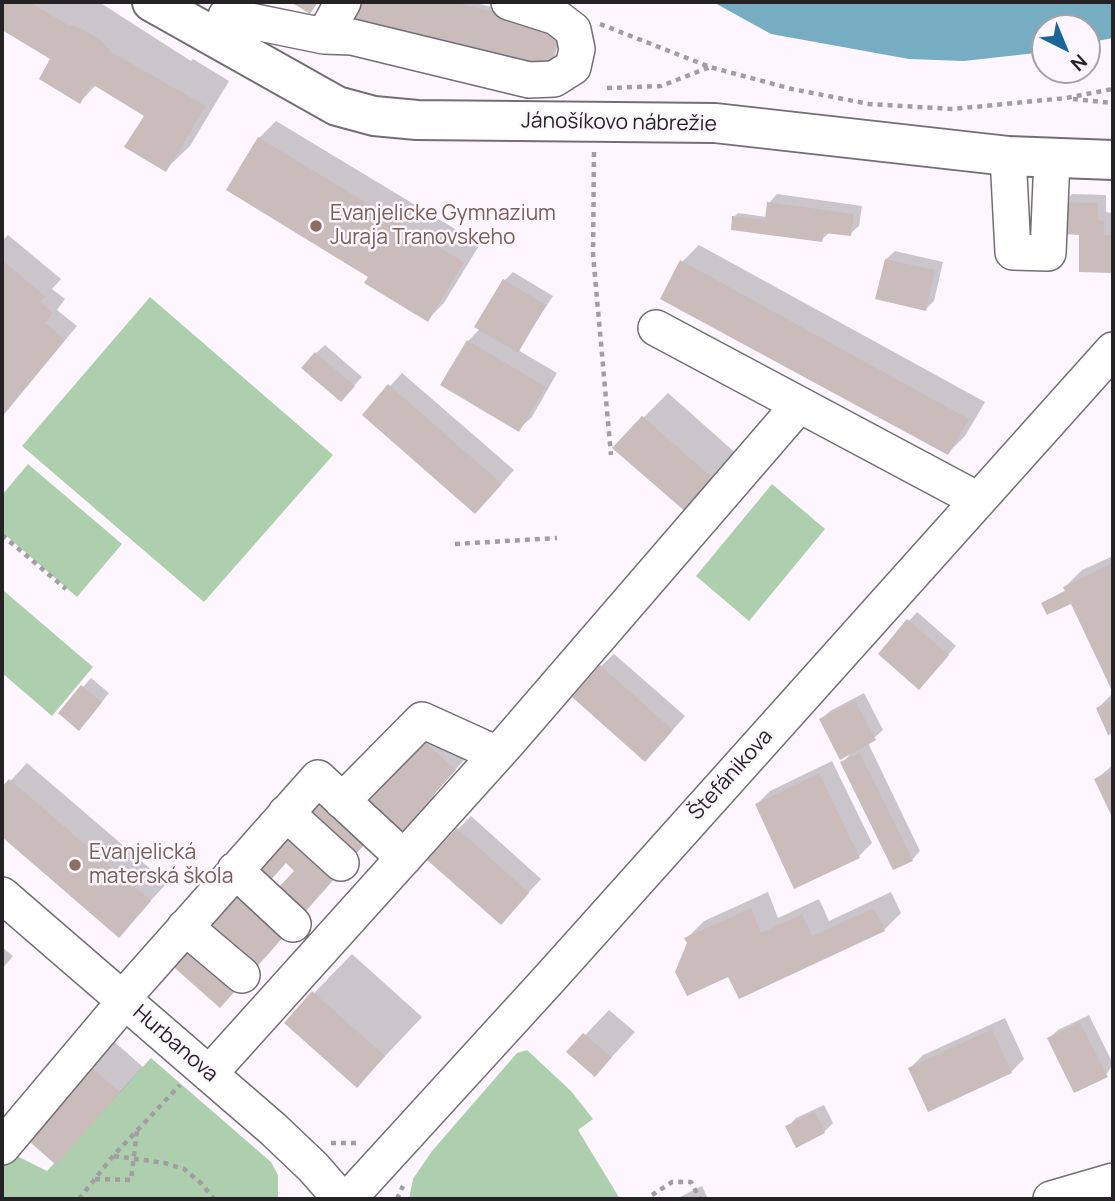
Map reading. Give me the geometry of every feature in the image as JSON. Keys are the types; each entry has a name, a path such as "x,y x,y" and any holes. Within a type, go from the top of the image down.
{"main road":[{"name":"Jánošíkovo nábrežie","path":"152,2 229,11 337,106 374,116 417,120 715,123 1008,156 1113,160"}],"street":[{"path":"324,36 343,2"},
{"path":"229,11 324,36 352,37 529,80 554,79 573,67 577,49 573,30 556,17 509,2"},
{"path":"1008,156 1013,252 1048,253 1052,158"},
{"path":"656,328 978,500"},
{"name":"Štefánikova","path":"348,1199 550,978 1113,350"},
{"path":"197,1076 264,1013 404,858 799,405"},
{"path":"342,801 422,720 497,754"},
{"path":"2,1147 185,927 318,778 404,858"},
{"path":"286,813 341,863"},
{"path":"235,870 293,924"},
{"name":"Hurbanova","path":"2,895 123,1000 197,1076 313,1167 341,1199"},
{"path":"185,927 242,975"},
{"path":"1051,1199 1113,1181"}],"path":[{"path":"593,21 710,66 792,89 869,104 953,109 1066,98 1113,89"},
{"path":"595,88 661,86 710,66"},
{"path":"1066,98 1113,103"},
{"path":"593,254 611,455"},
{"path":"2,535 66,589"},
{"path":"455,544 557,538"},
{"path":"79,1199 113,1156 197,1076"},
{"path":"94,1179 131,1180 137,1131"},
{"path":"113,1156 134,1157 184,1169 214,1199"},
{"path":"652,1195 672,1182 691,1182 700,1199"}],"green space":[{"path":"150,297 333,455 204,602 22,446"},
{"path":"28,464 122,544 77,597 2,532 2,495"},
{"path":"772,484 825,529 749,621 696,576"},
{"path":"4,591 93,667 52,716 2,673"},
{"path":"527,1050 571,1091 593,1119 578,1130 620,1199 409,1199 413,1179 432,1151 517,1053"},
{"path":"151,1058 271,1162 278,1175 278,1199 2,1199 2,1157 7,1151 47,1171"}],"water":[{"path":"713,2 1113,2 1113,38 1101,40 1101,14 1031,14 1031,54 964,61 909,59 771,34"}],"building":[{"path":"2,2 29,2 70,26 71,24 84,30 102,41 111,52 206,106 166,172 124,147 144,116 92,84 80,104 39,79 50,59 2,30"},
{"path":"291,2 318,2 310,14"},
{"path":"360,2 452,2 559,27 550,68 355,22"},
{"path":"258,137 464,262 428,322 364,283 368,277 226,190"},
{"path":"767,202 854,214 851,236 824,233 822,242 731,230 732,216 765,220"},
{"path":"1062,202 1098,203 1098,220 1104,221 1104,235 1112,235 1112,273 1079,272 1079,235 1066,234 1066,241 1056,240"},
{"path":"885,259 935,270 926,311 875,299"},
{"path":"2,260 46,297 40,302 53,313 45,323 65,340 2,417"},
{"path":"680,260 969,419 948,455 660,299"},
{"path":"503,279 546,305 518,353 474,327"},
{"path":"467,340 546,387 519,432 440,385"},
{"path":"315,352 355,386 341,402 301,368"},
{"path":"388,384 502,484 475,514 362,415"},
{"path":"642,416 716,481 687,513 612,448"},
{"path":"1113,563 1113,693 1071,604 1047,615 1041,603 1065,591 1063,587"},
{"path":"907,619 949,655 919,690 878,654"},
{"path":"600,665 673,730 645,762 572,697"},
{"path":"81,685 102,702 79,731 58,713"},
{"path":"855,700 876,740 840,760 819,719"},
{"path":"1113,700 1113,733 1108,735 1096,708"},
{"path":"422,740 456,770 417,813 425,819 406,841 355,796"},
{"path":"860,753 913,861 893,870 840,762"},
{"path":"1113,770 1113,819 1094,779"},
{"path":"819,773 860,858 794,889 755,804"},
{"path":"9,779 151,901 119,938 2,837 2,787"},
{"path":"321,791 372,836 356,854 305,809"},
{"path":"457,828 529,893 501,925 427,860"},
{"path":"285,832 336,877 305,912 278,888 294,871 286,863 270,881 254,867"},
{"path":"234,888 286,934 255,969 203,923"},
{"path":"751,908 761,933 802,914 812,936 874,908 885,931 739,999 728,977 687,996 675,972 687,943 684,938"},
{"path":"185,944 236,990 220,1008 168,962"},
{"path":"312,991 385,1056 357,1088 284,1023"},
{"path":"1080,1022 1108,1077 1074,1093 1047,1038"},
{"path":"992,1029 1012,1073 928,1112 908,1068"},
{"path":"583,1033 612,1057 595,1077 566,1052"},
{"path":"85,1062 120,1092 56,1165 22,1135"},
{"path":"815,1112 825,1133 796,1148 785,1126"}],"place":[{"name":"Evanjelicke Gymnazium Juraja Tranovskeho","path":"316,226"},
{"name":"Evanjelická materská škola","path":"75,865"}]}
